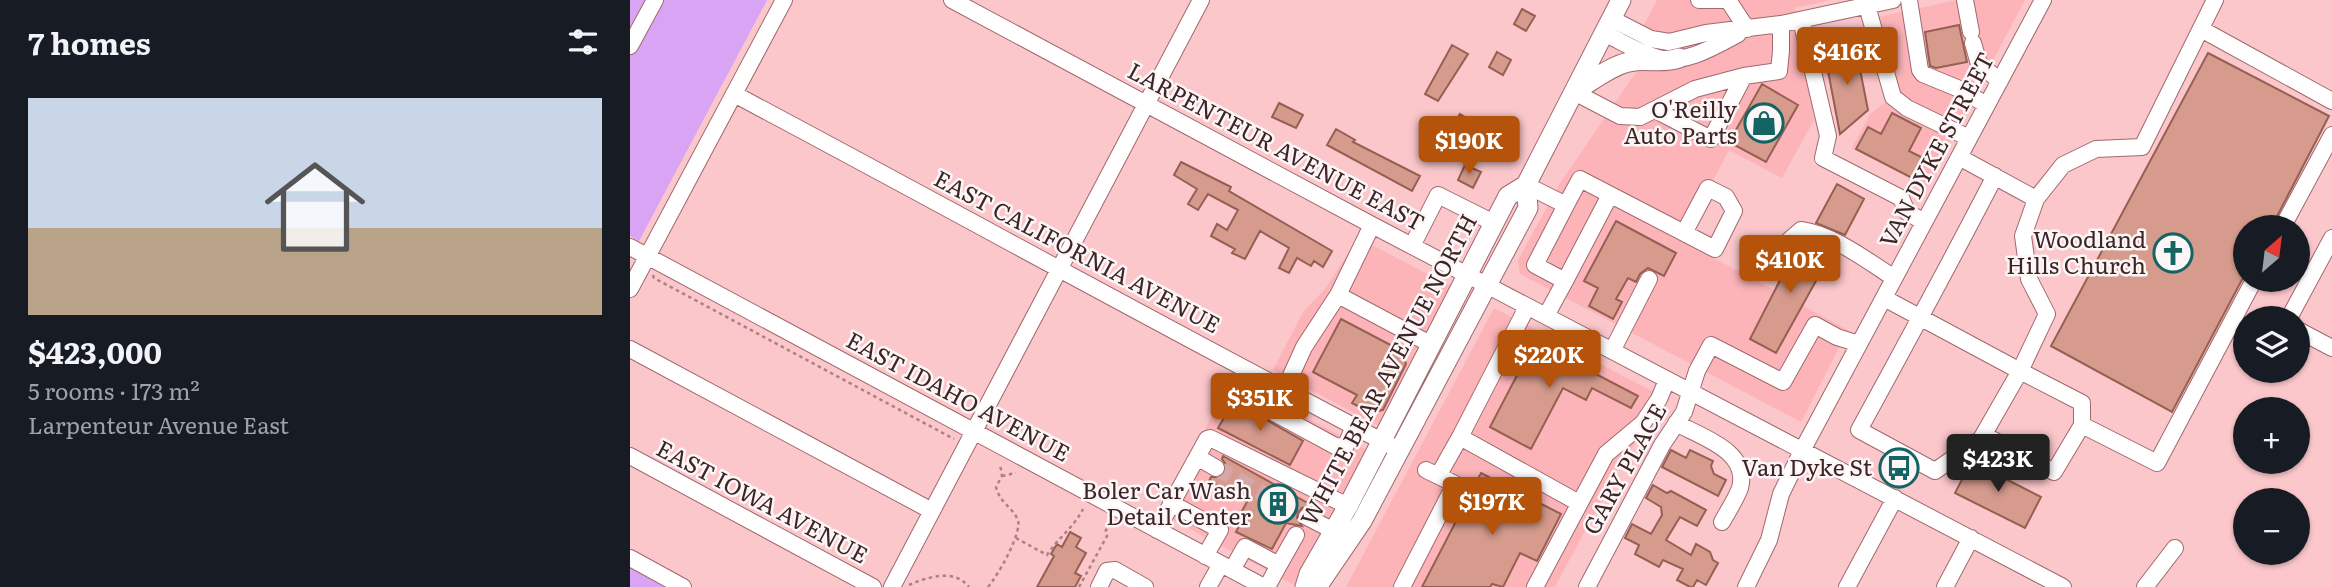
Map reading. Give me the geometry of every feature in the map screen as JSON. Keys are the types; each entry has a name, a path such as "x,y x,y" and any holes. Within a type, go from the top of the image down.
{"main road":[{"name":"WHITE BEAR AVENUE NORTH","path":"1317,587 1362,521 1528,208 1526,185 1621,0"},
{"path":"1574,92 1625,63 1666,62 1679,58"},
{"name":"WHITE BEAR AVENUE NORTH","path":"1305,587 1309,574 1382,441 1507,195 1526,185"}],"street":[{"path":"630,46 655,0"},
{"path":"630,289 783,0"},
{"name":"LARPENTEUR AVENUE EAST","path":"952,0 1527,307 1971,538 2055,585"},
{"path":"892,587 1201,0"},
{"path":"1699,0 1726,0 1747,29"},
{"path":"1608,26 1664,42 1706,33 1801,20 1819,8 1867,6 1893,0"},
{"path":"1909,0 1920,70 1923,74 1987,104"},
{"path":"1965,0 1979,64 2000,81"},
{"name":"VAN DYKE STREET","path":"1746,587 1769,540 1782,494 1803,449 2043,0"},
{"path":"1995,176 1859,430 1935,471 1984,435 2020,371 2046,314 2029,279 2023,236 2036,199 2063,165 2096,149 2142,148 2215,0"},
{"path":"1867,6 1893,97 1907,108 1969,138"},
{"path":"1801,20 1828,136 1822,158 1901,198 1907,212 1924,222"},
{"path":"1574,92 1620,116 1640,117 1695,89 1744,76 1779,71 1781,24"},
{"path":"1608,26 1655,58 1679,58 1713,47 1747,29"},
{"path":"2201,29 2332,101"},
{"path":"1655,110 1711,139 1744,76"},
{"name":"EAST CALIFORNIA AVENUE","path":"734,94 1061,268 1284,391 1399,450"},
{"path":"2290,215 2332,135"},
{"path":"1959,157 2036,199"},
{"path":"1565,281 1535,265 1580,179 1684,233"},
{"path":"1526,185 1566,205"},
{"path":"1412,246 1438,195 1494,223"},
{"path":"1546,316 1610,195"},
{"path":"1284,391 1304,347 1338,295 1372,225"},
{"path":"1770,272 1786,243 1801,230 1814,232 1895,278"},
{"path":"2295,306 2332,237"},
{"name":"EAST IDAHO AVENUE","path":"630,247 1265,587"},
{"path":"1612,351 1649,279"},
{"path":"2082,425 2157,463 2249,292"},
{"path":"1338,295 1432,345"},
{"path":"1884,298 2082,403 2082,425 2054,472 1984,435"},
{"path":"1402,587 1455,484 1432,473 1460,437 1527,307"},
{"name":"GARY PLACE","path":"1587,587 1656,457 1684,412 1697,371 1711,345 1783,382 1815,326 1859,344"},
{"path":"2310,336 2332,348"},
{"path":"630,349 932,511"},
{"path":"1245,369 1239,386 1245,397 1337,447 1346,445 1354,426"},
{"path":"1535,587 1605,454 1643,423 1659,399 1667,380"},
{"path":"1315,435 1326,411"},
{"path":"1676,424 1736,458 1742,475 1740,489 1722,522"},
{"path":"1460,437 1579,503"},
{"path":"1157,530 1207,439 1210,438 1348,506"},
{"name":"EAST IOWA AVENUE","path":"630,456 873,587"},
{"path":"1197,457 1216,468"},
{"path":"1847,587 1895,498"},
{"path":"1171,503 1220,530 1206,556"},
{"path":"1307,517 1334,531"},
{"path":"1265,587 1296,535"},
{"path":"1945,587 1971,538"},
{"path":"1209,587 1245,547 1279,565"},
{"path":"2145,587 2175,548"},
{"path":"630,558 683,587"},
{"path":"1099,587 1107,571 1115,570 1145,587"}],"path":[{"path":"653,274 654,278 957,440"},
{"path":"988,587 1016,538 1020,524 1017,517 1003,504 996,486 1002,476 1000,464"},
{"path":"1002,476 1016,473"},
{"path":"1016,538 1047,555 1067,528 1077,521 1083,509"},
{"path":"1079,587 1107,536 1105,532 1110,523"},
{"path":"909,584 926,578 946,576 957,578 969,587"}],"shaded area":[{"path":"630,0 767,0 639,241 630,236"},
{"path":"1657,0 1831,0 1795,8 1814,120 1782,178 1729,150 1682,241 1848,330 1801,422 1520,274 1518,260 1561,182 1636,72 1629,54"},
{"path":"1957,0 2025,0 1926,187 1852,148 1870,114 1897,93 1878,17"},
{"path":"1358,238 1453,287 1379,426 1273,370 1303,312 1325,289"},
{"path":"1494,308 1667,399 1623,460 1555,587 1346,587"},
{"path":"1232,378 1367,450 1294,585 1160,513"},
{"path":"630,558 683,587 630,587"}],"building":[{"path":"1522,9 1535,16 1526,31 1514,24"},
{"path":"1959,25 1967,62 1936,68 1930,66 1925,32"},
{"path":"1452,45 1468,54 1438,101 1425,94"},
{"path":"1856,49 1868,110 1840,134 1825,55"},
{"path":"1497,52 1511,60 1503,75 1489,67"},
{"name":"Woodland Hills Church","path":"2208,53 2329,116 2278,215 2233,215 2233,292 2235,292 2172,412 2051,346"},
{"name":"O'Reilly Auto Parts","path":"1762,84 1798,105 1766,162 1729,142"},
{"path":"1279,103 1303,115 1296,128 1272,117"},
{"path":"1892,113 1921,128 1909,151 1923,158 1912,178 1856,149 1868,127 1881,134"},
{"path":"1460,114 1478,125 1470,140 1451,129"},
{"path":"1336,129 1355,140 1353,142 1420,176 1412,191 1327,145"},
{"path":"1181,162 1231,187 1229,191 1332,251 1323,267 1314,261 1311,266 1297,258 1289,273 1279,268 1289,248 1260,231 1245,259 1232,253 1235,249 1211,236 1217,224 1227,230 1238,210 1208,194 1198,210 1188,204 1197,189 1174,175"},
{"path":"1465,165 1481,172 1473,188 1458,180"},
{"path":"1837,184 1864,199 1845,235 1816,223"},
{"path":"1616,221 1676,253 1664,276 1648,268 1640,274 1636,282 1628,278 1616,299 1622,302 1613,319 1589,306 1598,288 1584,281"},
{"path":"1804,241 1832,252 1776,353 1750,339 1797,247"},
{"path":"1341,319 1402,351 1406,364 1383,410 1371,413 1352,403 1357,395 1313,372"},
{"path":"1538,335 1594,364 1590,371 1638,396 1631,408 1592,388 1586,400 1563,388 1531,449 1490,427"},
{"path":"1234,401 1303,441 1290,465 1218,428"},
{"path":"1671,450 1686,458 1690,450 1713,461 1711,466 1714,474 1726,480 1718,496 1662,467"},
{"name":"Boler Car Wash Detail Center","path":"1223,456 1313,506 1302,508 1298,512 1297,518 1302,526 1286,523 1272,549 1236,532 1242,520 1238,518 1247,502 1209,481 1211,477 1221,477 1225,473"},
{"path":"1972,460 2041,497 2025,528 1955,493"},
{"path":"1481,473 1561,514 1537,561 1520,553 1503,587 1492,584 1490,587 1422,587"},
{"path":"1653,485 1667,493 1671,491 1706,510 1697,526 1680,517 1666,540 1691,555 1696,544 1710,552 1713,560 1718,563 1706,585 1697,580 1693,587 1690,587 1677,580 1683,569 1663,560 1659,567 1635,554 1639,545 1625,538 1632,524 1651,534 1662,515 1661,507 1646,498"},
{"path":"1070,532 1081,538 1076,547 1086,553 1075,573 1081,576 1075,587 1037,587 1054,556 1051,554 1057,544 1062,547"}],"tunnel":[{"path":"1216,468 1307,517"}],"place":[{"name":"O'Reilly Auto Parts","path":"1764,123"},
{"name":"Woodland Hills Church","path":"2173,253"},
{"name":"Van Dyke St","path":"1899,468"},
{"name":"Boler Car Wash Detail Center","path":"1278,504"}]}
